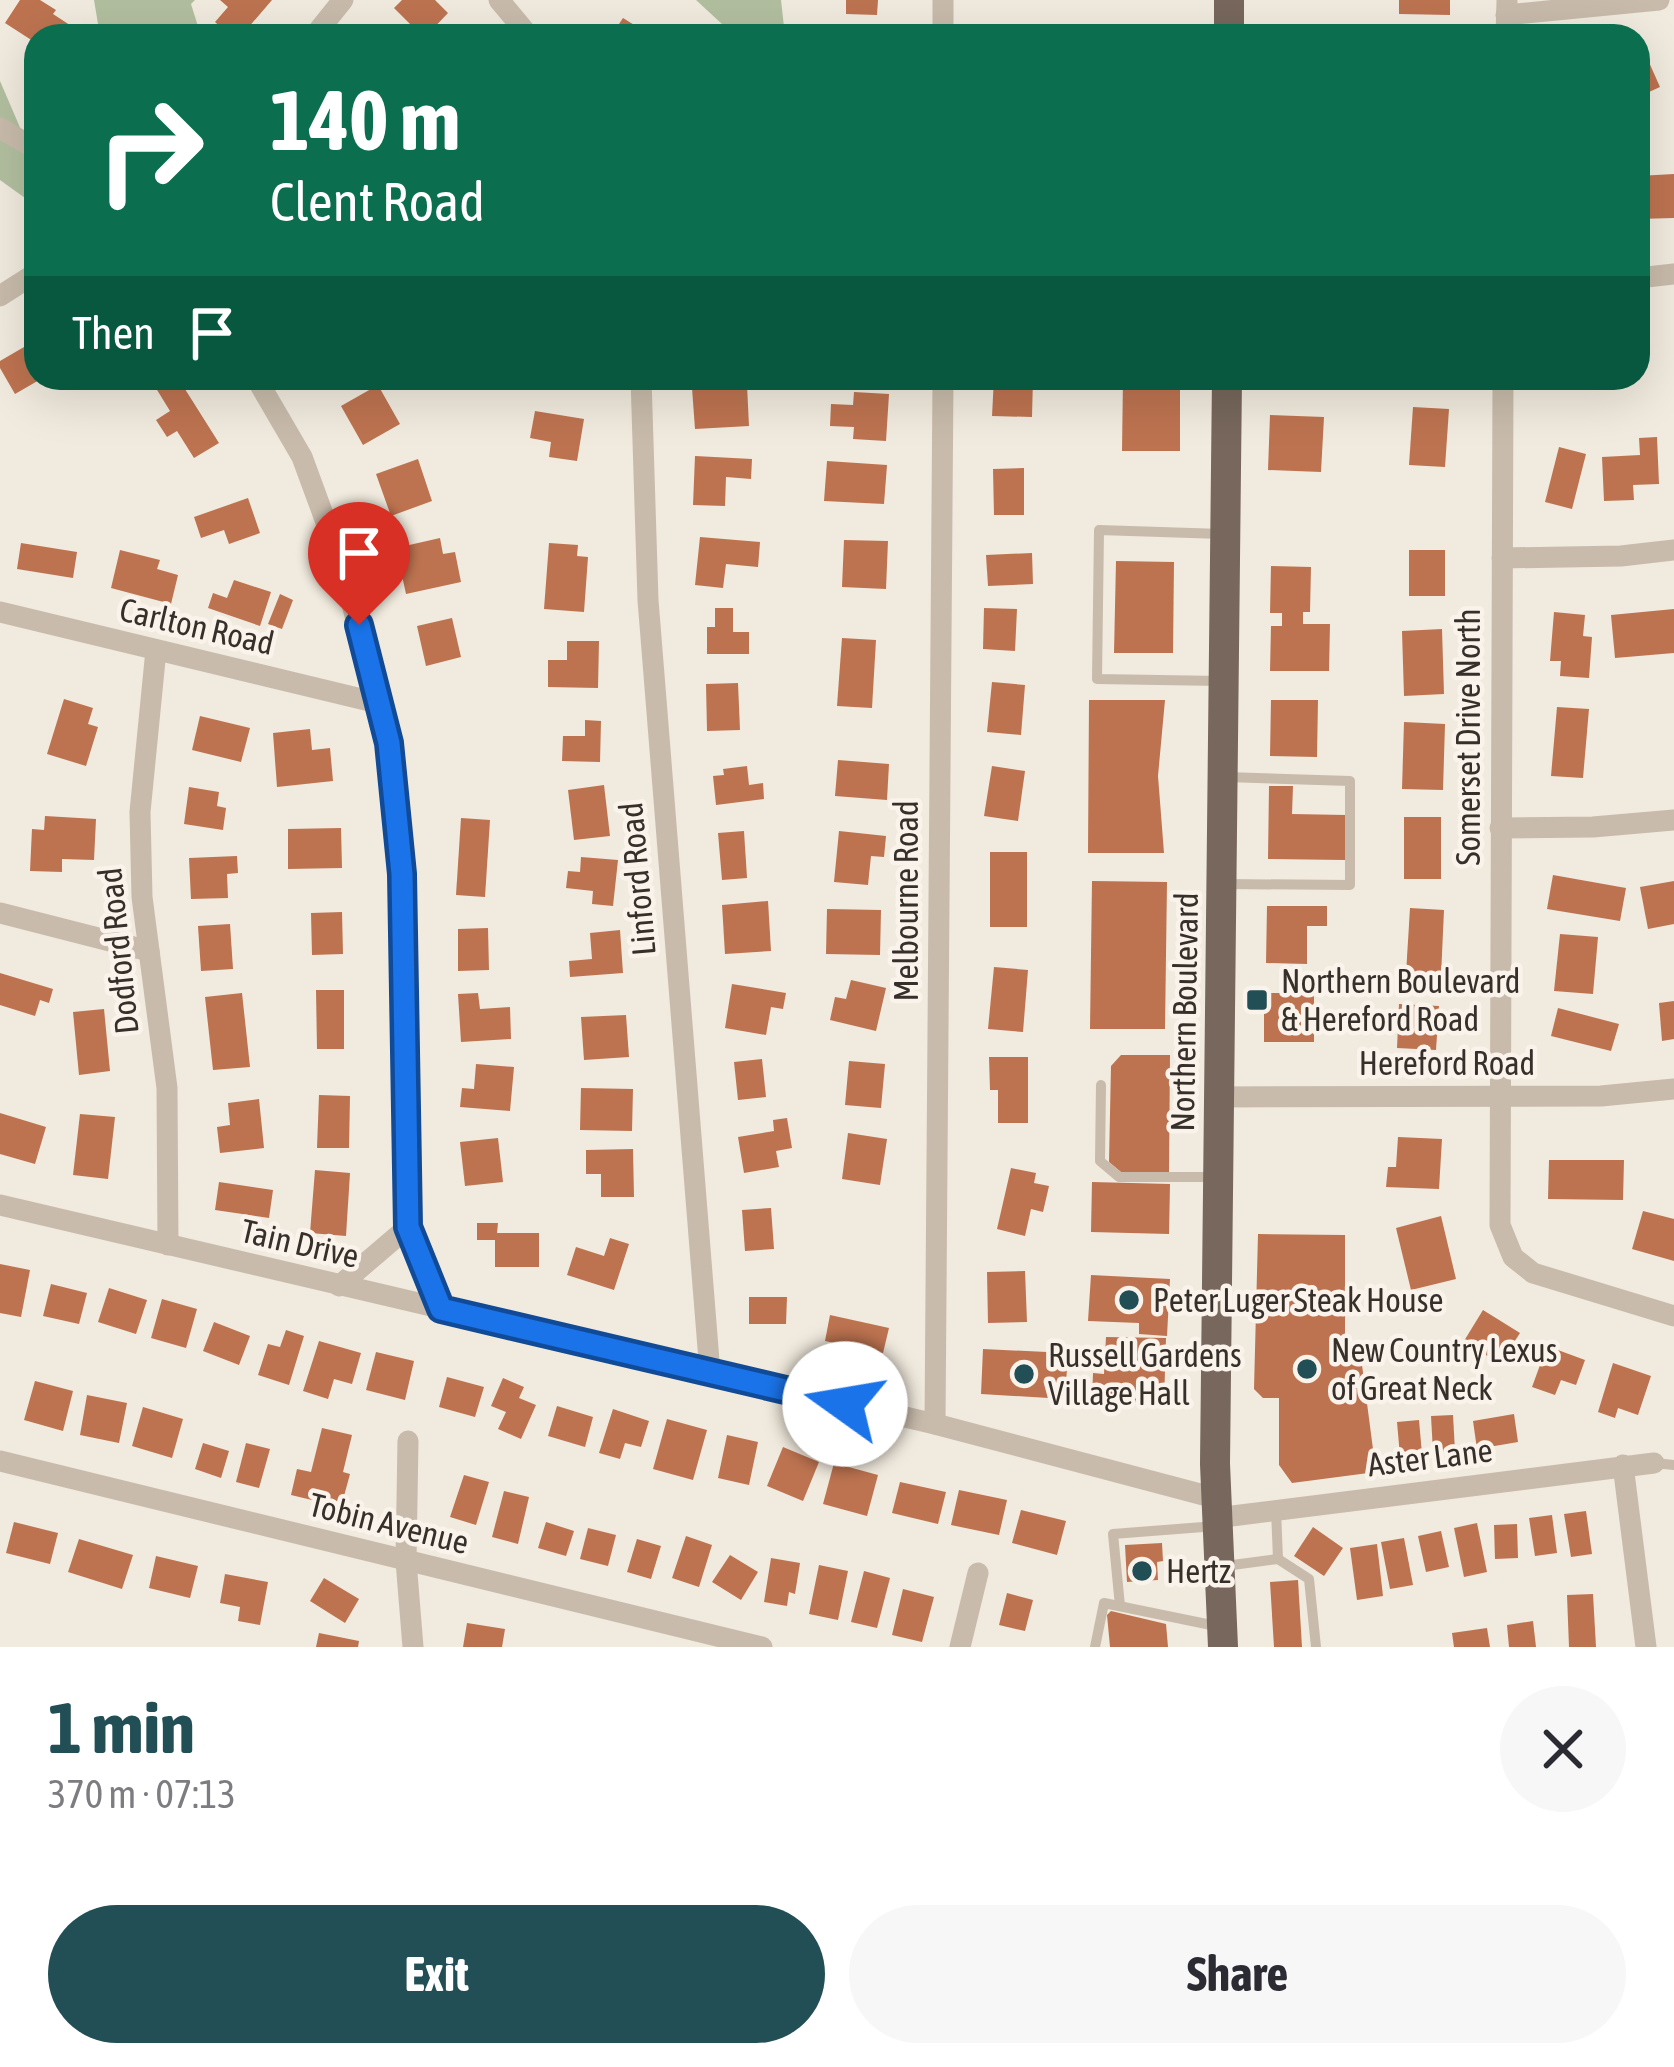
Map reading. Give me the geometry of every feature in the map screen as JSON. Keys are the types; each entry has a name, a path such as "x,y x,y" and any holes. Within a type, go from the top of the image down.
{"main road":[{"name":"Northern Boulevard","path":"1222,1637 1216,1514 1227,390"}],"street":[{"path":"324,24 343,0"},
{"path":"499,0 519,24"},
{"path":"1506,17 1659,0"},
{"path":"263,390 302,457 341,563 389,743 402,874 408,1227 441,1309"},
{"name":"Linford Road","path":"641,390 648,600 710,1373"},
{"name":"Melbourne Road","path":"935,1424 943,390"},
{"name":"Somerset Drive North","path":"1504,390 1500,1225 1513,1256 1533,1273 1674,1316"},
{"path":"1502,559 1674,550"},
{"name":"Carlton Road","path":"0,613 378,703"},
{"name":"Dodford Road","path":"156,650 140,812 142,897 167,1088 168,1245"},
{"path":"1500,827 1594,827 1674,820"},
{"path":"0,914 149,951"},
{"name":"Hereford Road","path":"1219,1097 1601,1096 1674,1089"},
{"name":"Tain Drive","path":"0,1204 935,1424 1216,1514"},
{"path":"339,1286 408,1227"},
{"path":"408,1442 406,1562 413,1647"},
{"name":"Tobin Avenue","path":"0,1461 762,1647"},
{"name":"Aster Lane","path":"1216,1514 1664,1464"},
{"path":"1623,1466 1646,1647"},
{"path":"960,1647 978,1573"}],"lane":[{"path":"1225,681 1097,679 1099,530 1227,534"},
{"path":"1222,884 1351,885 1350,781 1223,777"},
{"path":"1101,1085 1100,1161 1119,1177 1218,1177"},
{"path":"1276,1510 1278,1559"},
{"path":"1120,1606 1113,1534 1216,1514"},
{"path":"1218,1568 1278,1559 1309,1579 1316,1647"},
{"path":"1095,1647 1104,1603 1222,1637"}],"green space":[{"path":"94,0 195,0 191,4 197,24 98,24"},
{"path":"696,0 781,0 784,24 722,24"},
{"path":"0,81 24,137 24,197 0,180"}],"building":[{"path":"20,0 40,0 68,24 24,24 24,35 5,23"},
{"path":"220,0 272,0 251,24 217,24 228,7"},
{"path":"402,0 435,0 448,13 437,24 410,24 394,8"},
{"path":"846,0 878,0 877,15 846,14"},
{"path":"1399,0 1450,0 1450,15 1399,14"},
{"path":"1650,64 1660,87 1650,92"},
{"path":"1674,174 1674,218 1650,219 1650,175"},
{"path":"24,347 24,389 15,394 0,361"},
{"path":"157,390 186,390 219,443 194,458 177,431 167,437 156,420 170,411"},
{"path":"369,390 381,390 400,424 363,445 341,406"},
{"path":"692,390 747,390 749,426 695,429"},
{"path":"993,390 1033,390 1032,417 992,416"},
{"path":"1123,390 1180,390 1180,451 1122,451"},
{"path":"854,392 889,394 886,441 853,439 854,427 830,426 831,404 853,405"},
{"path":"1413,407 1449,409 1445,467 1409,465"},
{"path":"535,411 584,419 577,461 549,457 551,442 530,438"},
{"path":"1270,415 1324,417 1321,472 1268,470"},
{"path":"1657,437 1659,484 1633,485 1634,500 1604,501 1602,457 1640,455 1639,438"},
{"path":"1559,447 1586,454 1572,509 1545,502"},
{"path":"695,456 752,459 751,479 726,477 725,506 693,505"},
{"path":"418,459 432,501 391,516 376,474"},
{"path":"827,461 887,465 884,504 824,501"},
{"path":"1024,468 1024,515 994,515 993,469"},
{"path":"248,498 260,533 229,544 224,530 201,538 194,517"},
{"path":"700,537 760,542 758,567 726,564 723,588 695,585"},
{"path":"440,538 443,554 455,552 461,582 406,594 396,548"},
{"path":"844,540 888,541 886,589 842,587"},
{"path":"21,543 77,552 73,578 17,569"},
{"path":"549,543 578,545 577,556 588,557 584,612 544,609"},
{"path":"120,550 160,560 157,569 178,575 171,604 111,588"},
{"path":"1409,550 1445,550 1445,596 1409,596"},
{"path":"1032,553 1033,584 988,586 986,555"},
{"path":"1116,561 1174,562 1173,653 1114,653"},
{"path":"1271,566 1311,567 1310,612 1303,612 1303,624 1330,624 1329,671 1270,671 1271,626 1282,626 1282,613 1270,613"},
{"path":"234,580 271,592 260,626 208,608 213,593 227,598"},
{"path":"280,594 293,600 282,629 268,624"},
{"path":"715,608 733,608 733,632 749,632 749,654 707,654 707,627 715,627"},
{"path":"984,608 1017,609 1015,651 983,649"},
{"path":"1674,609 1674,653 1615,658 1611,615"},
{"path":"1554,612 1585,615 1583,636 1592,637 1589,678 1560,676 1561,661 1550,661"},
{"path":"452,618 461,657 426,666 417,626"},
{"path":"1442,629 1444,694 1404,696 1402,631"},
{"path":"842,638 876,640 872,708 837,706"},
{"path":"567,641 599,641 598,688 548,687 548,660 567,660"},
{"path":"992,682 1025,685 1021,735 987,732"},
{"path":"738,683 740,730 707,731 706,684"},
{"path":"64,699 93,708 88,724 98,727 86,766 47,754"},
{"path":"1089,700 1165,700 1158,776 1164,853 1088,853"},
{"path":"1271,700 1318,700 1317,757 1270,756"},
{"path":"1557,707 1589,709 1583,778 1551,776"},
{"path":"200,716 250,728 241,762 192,750"},
{"path":"585,720 601,721 600,762 562,761 563,736 585,736"},
{"path":"1404,722 1445,724 1443,790 1402,789"},
{"path":"310,729 312,750 330,748 333,781 277,787 273,733"},
{"path":"838,760 889,764 887,800 835,796"},
{"path":"747,766 749,785 763,783 764,799 716,805 713,776 724,775 723,769"},
{"path":"992,766 1025,771 1018,821 984,816"},
{"path":"604,785 610,836 574,840 568,790"},
{"path":"1269,786 1293,786 1292,814 1346,815 1345,860 1268,859"},
{"path":"189,787 219,792 217,806 226,808 223,830 184,824"},
{"path":"45,816 96,819 94,860 62,859 62,872 30,871 32,829 44,830"},
{"path":"1404,817 1441,817 1441,879 1404,879"},
{"path":"461,818 490,820 485,897 456,895"},
{"path":"341,828 342,868 288,869 288,829"},
{"path":"744,831 747,878 722,880 718,833"},
{"path":"839,831 886,836 884,857 871,856 868,885 834,882"},
{"path":"990,852 1027,852 1027,927 990,927"},
{"path":"237,856 238,873 227,874 228,898 191,899 189,858"},
{"path":"581,857 618,860 613,906 592,904 593,891 566,888 568,871 580,872"},
{"path":"1553,875 1626,888 1620,921 1547,909"},
{"path":"1092,881 1167,882 1165,1029 1090,1029"},
{"path":"1674,881 1674,924 1648,929 1640,887"},
{"path":"768,901 771,951 725,954 722,905"},
{"path":"1267,906 1327,906 1327,926 1307,926 1307,964 1266,963"},
{"path":"1410,908 1444,910 1441,976 1406,974"},
{"path":"827,909 881,910 880,955 826,954"},
{"path":"342,912 343,954 312,955 311,913"},
{"path":"230,924 233,969 201,971 198,926"},
{"path":"488,928 489,970 458,971 458,929"},
{"path":"620,930 623,973 570,977 569,961 592,959 590,933"},
{"path":"1560,934 1598,937 1593,994 1554,991"},
{"path":"994,967 1028,970 1023,1032 988,1029"},
{"path":"0,973 53,989 49,1003 40,1000 35,1016 0,1005"},
{"path":"851,980 886,988 876,1031 830,1020 835,997 846,999"},
{"path":"732,984 786,993 783,1009 771,1007 766,1035 725,1028"},
{"path":"316,990 344,990 344,1049 317,1049"},
{"path":"242,993 250,1067 213,1070 205,997"},
{"path":"478,993 480,1009 510,1007 511,1039 461,1042 458,994"},
{"path":"1264,993 1314,993 1314,1042 1264,1042"},
{"path":"1674,1001 1674,1039 1662,1041 1659,1003"},
{"path":"1399,1004 1439,1006 1436,1050 1397,1048"},
{"path":"1558,1008 1619,1024 1611,1051 1551,1036"},
{"path":"104,1009 110,1071 79,1075 73,1012"},
{"path":"626,1015 629,1057 584,1060 581,1017"},
{"path":"1121,1055 1170,1055 1169,1172 1121,1172 1109,1162 1111,1066"},
{"path":"989,1057 1028,1057 1028,1123 998,1123 998,1090 990,1090"},
{"path":"762,1059 766,1097 738,1100 734,1062"},
{"path":"849,1061 885,1064 881,1108 845,1105"},
{"path":"476,1064 514,1067 510,1111 460,1107 462,1088 474,1089"},
{"path":"581,1088 633,1089 632,1131 580,1130"},
{"path":"319,1095 350,1096 349,1148 317,1148"},
{"path":"259,1099 264,1148 220,1153 217,1127 230,1125 228,1103"},
{"path":"0,1113 46,1127 35,1164 0,1154"},
{"path":"80,1114 115,1117 108,1179 73,1175"},
{"path":"787,1118 792,1148 776,1151 779,1167 744,1173 738,1137 774,1131 773,1120"},
{"path":"848,1133 887,1139 880,1185 842,1179"},
{"path":"1398,1137 1442,1139 1439,1189 1386,1187 1388,1167 1396,1167"},
{"path":"498,1138 503,1182 465,1186 460,1142"},
{"path":"633,1149 634,1197 601,1197 601,1174 586,1174 586,1150"},
{"path":"1549,1160 1624,1160 1623,1200 1548,1199"},
{"path":"1011,1168 1036,1173 1034,1183 1049,1186 1043,1212 1031,1209 1025,1236 997,1229"},
{"path":"315,1170 350,1173 346,1236 310,1233"},
{"path":"219,1182 273,1190 269,1218 215,1210"},
{"path":"1092,1182 1170,1184 1169,1234 1091,1232"},
{"path":"771,1208 774,1249 745,1251 742,1210"},
{"path":"1643,1211 1674,1219 1674,1261 1632,1249"},
{"path":"1441,1216 1456,1279 1411,1290 1396,1228"},
{"path":"477,1223 498,1223 497,1233 539,1233 539,1267 495,1267 495,1240 477,1240"},
{"path":"1258,1234 1345,1235 1345,1359 1362,1365 1376,1472 1292,1483 1279,1465 1279,1398 1263,1398 1254,1389"},
{"path":"610,1238 629,1244 614,1290 567,1275 576,1247 604,1256"},
{"path":"0,1264 30,1270 21,1317 0,1313"},
{"path":"1025,1271 1027,1322 988,1323 987,1272"},
{"name":"Peter Luger Steak House","path":"1091,1275 1170,1279 1167,1336 1139,1334 1139,1323 1088,1321"},
{"path":"51,1284 87,1293 79,1324 43,1316"},
{"path":"109,1288 147,1300 136,1334 98,1322"},
{"path":"749,1297 787,1297 786,1324 749,1324"},
{"path":"162,1299 197,1309 186,1348 151,1338"},
{"path":"1483,1310 1520,1333 1500,1364 1464,1341"},
{"path":"830,1315 889,1328 883,1353 825,1341"},
{"path":"214,1322 250,1336 239,1365 203,1351"},
{"path":"286,1330 304,1336 289,1385 258,1375 268,1344 280,1347"},
{"path":"1106,1337 1166,1338 1164,1403 1092,1401 1093,1373 1104,1374"},
{"path":"319,1341 361,1353 352,1384 334,1379 328,1399 303,1391"},
{"path":"1547,1346 1585,1360 1576,1385 1561,1380 1555,1395 1532,1387"},
{"name":"Russell Gardens Village Hall","path":"983,1349 1068,1353 1065,1399 981,1394"},
{"path":"376,1352 414,1361 405,1400 366,1390"},
{"path":"1613,1363 1651,1376 1638,1415 1618,1408 1615,1418 1598,1412"},
{"path":"447,1377 484,1387 475,1417 439,1407"},
{"path":"503,1378 524,1387 519,1398 536,1405 521,1439 498,1429 506,1412 491,1406"},
{"path":"35,1381 73,1391 63,1431 24,1420"},
{"path":"87,1395 127,1403 119,1443 80,1435"},
{"path":"557,1406 593,1417 585,1447 548,1436"},
{"path":"143,1407 183,1419 172,1458 132,1446"},
{"path":"613,1409 649,1421 641,1447 625,1443 620,1459 599,1453"},
{"path":"1514,1414 1518,1442 1477,1449 1473,1421"},
{"path":"1453,1415 1455,1451 1433,1452 1431,1416"},
{"path":"667,1419 707,1430 693,1480 653,1469"},
{"path":"1419,1420 1422,1454 1400,1456 1397,1422"},
{"path":"322,1428 352,1435 343,1472 350,1474 341,1507 291,1495 297,1469 311,1472"},
{"path":"727,1435 758,1442 749,1485 718,1478"},
{"path":"203,1443 229,1451 221,1478 195,1469"},
{"path":"246,1443 270,1449 259,1488 236,1482"},
{"path":"783,1447 819,1462 803,1501 767,1486"},
{"path":"834,1463 878,1475 867,1516 823,1504"},
{"path":"464,1475 489,1482 476,1525 450,1517"},
{"path":"900,1482 946,1492 938,1524 892,1513"},
{"path":"959,1490 1007,1500 999,1535 951,1525"},
{"path":"504,1491 529,1497 518,1544 492,1537"},
{"path":"1021,1510 1066,1521 1057,1555 1012,1543"},
{"path":"1586,1511 1592,1554 1571,1557 1564,1514"},
{"path":"1552,1515 1557,1553 1535,1556 1529,1518"},
{"path":"14,1522 58,1533 50,1564 6,1553"},
{"path":"546,1522 574,1531 566,1556 538,1548"},
{"path":"1477,1523 1487,1572 1464,1577 1454,1528"},
{"path":"1517,1524 1518,1558 1495,1559 1494,1525"},
{"path":"1313,1527 1343,1548 1324,1576 1294,1556"},
{"path":"588,1528 616,1535 608,1566 580,1559"},
{"path":"1441,1531 1449,1567 1426,1572 1418,1536"},
{"path":"686,1536 712,1545 699,1587 672,1578"},
{"path":"1404,1538 1413,1585 1390,1589 1381,1542"},
{"path":"79,1539 133,1555 122,1589 68,1572"},
{"path":"637,1539 661,1546 651,1579 627,1572"},
{"name":"Hertz","path":"1162,1543 1158,1580 1127,1582 1125,1545"},
{"path":"1377,1544 1383,1596 1357,1600 1350,1548"},
{"path":"730,1555 758,1572 741,1600 712,1582"},
{"path":"156,1556 198,1566 190,1598 149,1588"},
{"path":"771,1558 800,1563 795,1594 789,1592 787,1606 764,1602"},
{"path":"819,1565 848,1571 838,1620 809,1614"},
{"path":"864,1571 890,1578 877,1628 851,1622"},
{"path":"225,1574 268,1582 260,1625 238,1621 240,1607 220,1603"},
{"path":"324,1578 359,1599 345,1623 310,1601"},
{"path":"1298,1580 1302,1647 1274,1647 1270,1582"},
{"path":"903,1589 934,1597 922,1642 892,1635"},
{"path":"1007,1593 1033,1600 1025,1631 999,1625"},
{"path":"1593,1594 1596,1647 1569,1647 1567,1595"},
{"path":"1111,1611 1166,1624 1168,1647 1110,1647 1107,1615"},
{"path":"1533,1621 1536,1647 1509,1647 1507,1625"},
{"path":"467,1623 505,1629 502,1647 463,1647"},
{"path":"1487,1628 1490,1647 1454,1647 1452,1633"},
{"path":"319,1633 359,1641 358,1647 316,1647"}],"place":[{"name":"Northern Boulevard & Hereford Road","path":"1257,1000"},
{"name":"Peter Luger Steak House","path":"1129,1300"},
{"name":"New Country Lexus of Great Neck","path":"1307,1369"},
{"name":"Russell Gardens Village Hall","path":"1024,1374"},
{"name":"Hertz","path":"1142,1571"}],"route":[{"path":"359,625 389,743 402,874 408,1227 441,1309 845,1404"}]}
